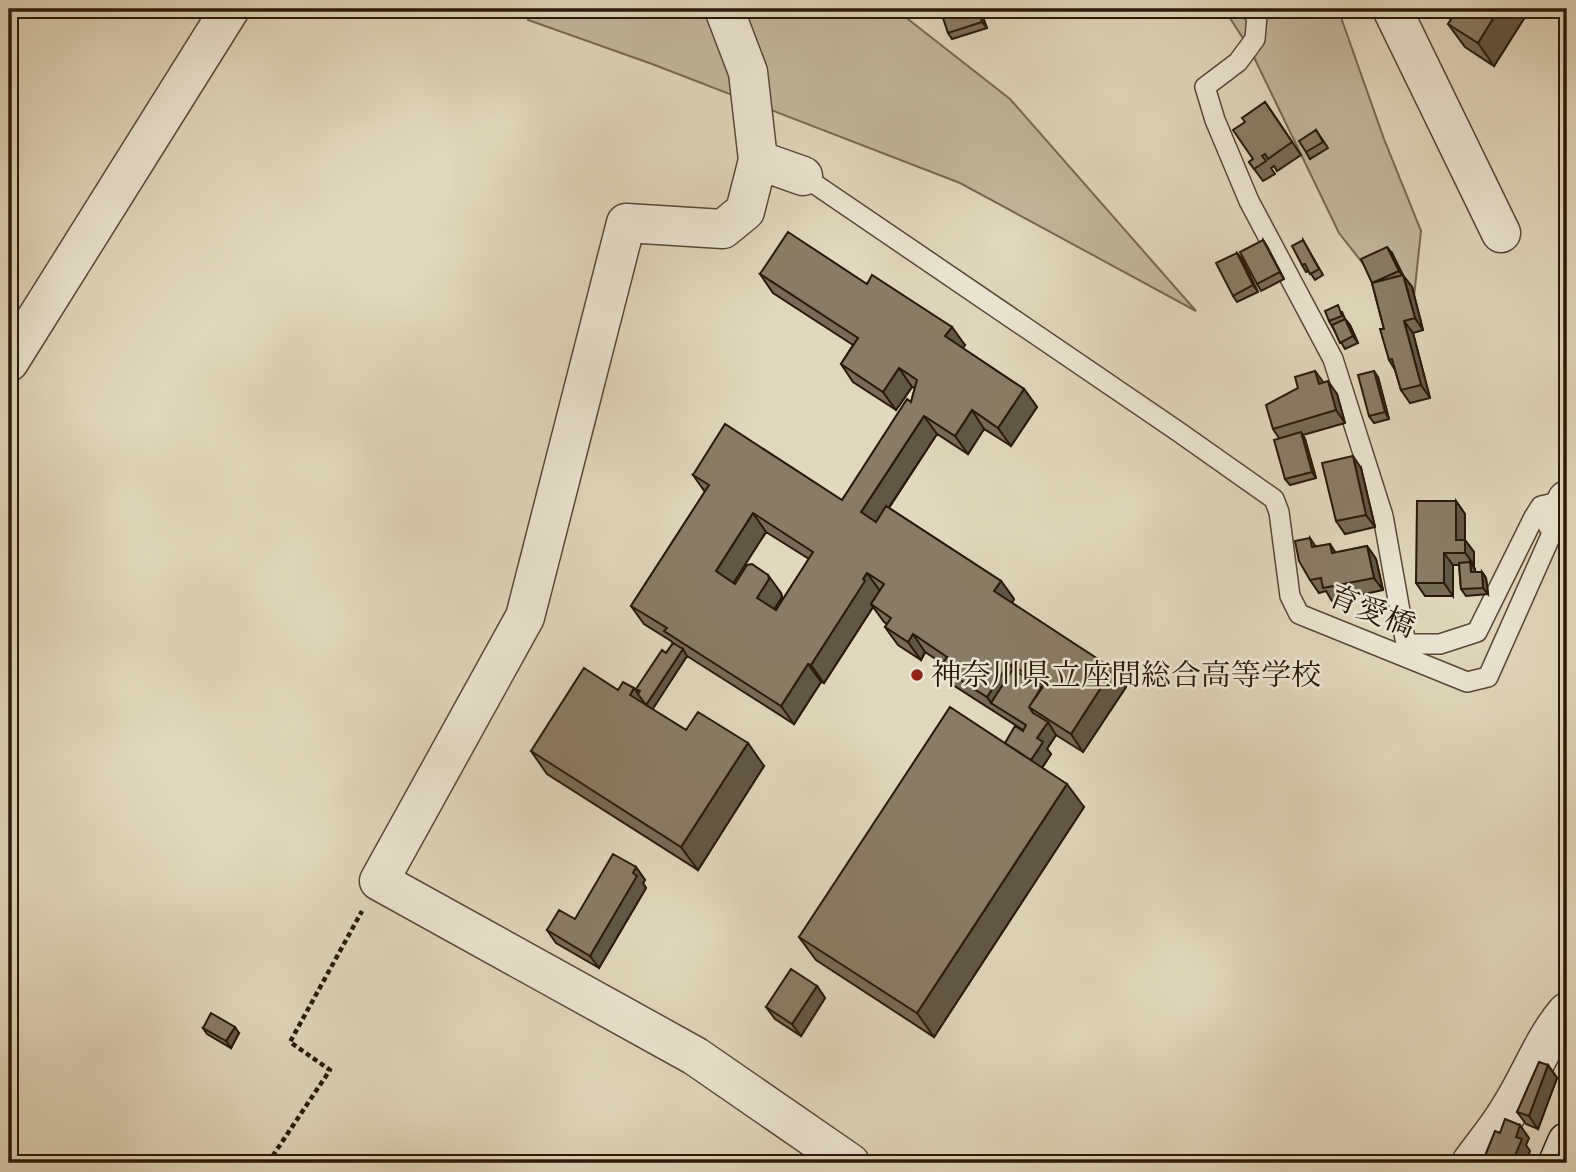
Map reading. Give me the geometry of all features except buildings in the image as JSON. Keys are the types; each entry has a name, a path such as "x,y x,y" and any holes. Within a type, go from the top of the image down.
{"street":[{"path":"9,362 230,9"},
{"path":"724,9 748,72 758,160 745,211 723,229 626,223 525,617 379,881 695,1056 849,1163"},
{"path":"1392,9 1501,233"},
{"path":"758,160 803,176"},
{"path":"1471,1163 1510,1110 1559,1020 1567,1012"},
{"path":"1558,1163 1567,1142"}],"lane":[{"path":"1249,9 1257,16 1255,39 1238,62 1205,87 1215,120 1249,201 1333,359 1383,516 1405,639 1410,644 1433,645 1477,632 1541,506 1563,508"},
{"name":"育愛橋","path":"803,176 1274,499 1279,512 1290,596 1299,614 1467,681 1488,677 1563,508"}],"path":[{"path":"268,1163 330,1070 290,1042 379,881"}],"shaded area":[{"path":"524,9 895,9 1010,99 1196,311 960,183 652,64 528,20"},
{"path":"1224,9 1338,9 1384,139 1421,231 1411,325 1339,233 1250,49"}],"place":[{"name":"神奈川県立座間総合高等学校","path":"917,675"}]}
